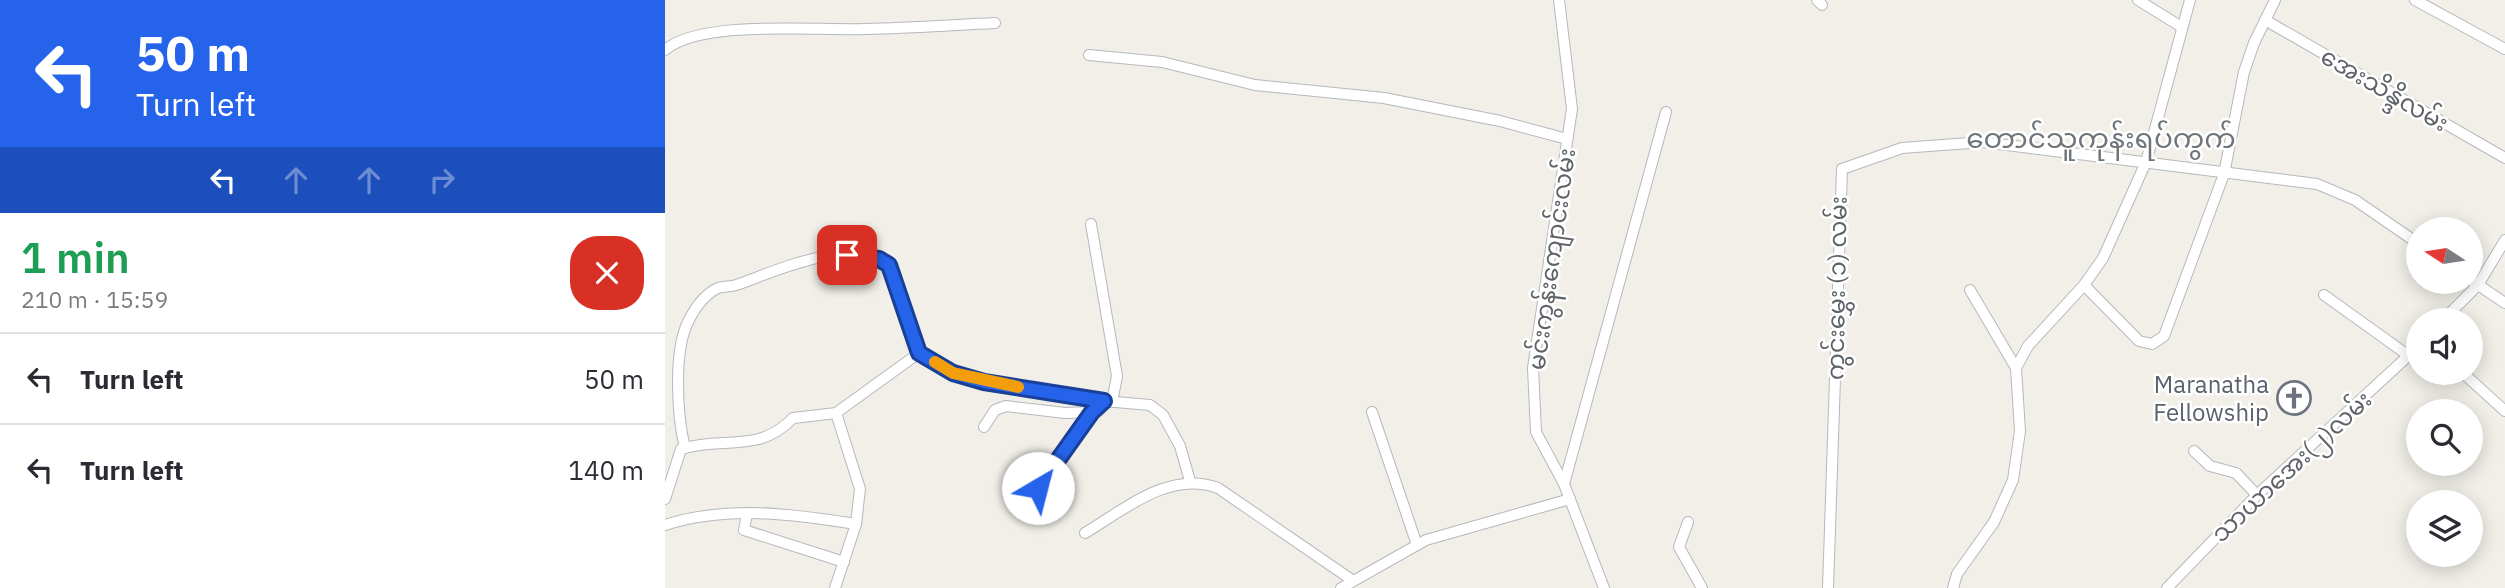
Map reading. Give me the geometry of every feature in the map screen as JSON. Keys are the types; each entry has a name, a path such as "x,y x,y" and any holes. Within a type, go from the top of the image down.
{"street":[{"name":"မင်းကွန်းကျောင်းလမ်း","path":"1559,0 1572,109 1533,368 1536,432 1564,484 1604,588"},
{"path":"2138,0 2180,26"},
{"path":"2015,368 2028,346 2084,285 2103,258 2145,162 2180,26 2190,0"},
{"path":"2084,285 2139,341 2152,344 2164,336 2224,174 2244,72 2275,0"},
{"path":"2415,0 2505,49"},
{"name":"အေးသိန္ဒိလမ်း","path":"2265,19 2505,158"},
{"path":"665,50 677,40 741,30 862,29 995,23"},
{"path":"1089,55 1162,62 1255,85 1384,98 1500,121 1567,139"},
{"path":"1564,484 1666,112"},
{"name":"ကွင်းမွှေး (၁) လမ်း","path":"1828,588 1842,169 1902,148 1983,142 2317,184 2355,200 2406,235"},
{"path":"1038,488 1092,412 1108,402 1117,376 1091,224"},
{"path":"2483,271 2505,240"},
{"path":"685,448 680,429 679,394 683,341 693,314 704,298 718,288 734,286 803,261 847,255 879,259 889,265 919,353 953,373 984,382 1108,402 1150,405 1163,415 1179,446 1190,481"},
{"path":"2483,289 2505,303"},
{"path":"1953,588 1957,575 1994,522 2013,480 2020,431 2015,368 1970,290"},
{"path":"2453,308 2465,294"},
{"path":"2324,295 2406,354"},
{"path":"665,499 679,454 685,448 739,444 779,433 793,418 836,413 919,353"},
{"name":"သာယာအေး(၂)လမ်း","path":"2167,588 2257,495 2406,359"},
{"path":"2476,385 2505,411"},
{"path":"984,427 995,410 1006,406 1065,413 1092,412"},
{"path":"1372,412 1417,545"},
{"path":"835,588 856,524 860,489 836,413"},
{"path":"2194,451 2210,466 2236,473 2257,495"},
{"path":"1084,533 1156,491 1190,481 1218,488 1352,580"},
{"path":"1341,588 1417,545 1570,499"},
{"path":"665,522 758,511 856,524"},
{"path":"747,514 744,530 844,562"},
{"path":"1688,522 1679,547 1703,588"}],"slow traffic":[{"path":"935,362 953,373 984,382 1018,387"}],"place":[{"name":"Maranatha Fellowship","path":"2294,398"}],"district":[{"name":"တောင်သူကုန်းရပ်ကွက်","path":"2101,137"}],"route":[{"path":"847,255 879,259 889,265 919,353 953,373 984,382 1104,401 1092,412 1038,488"}]}
